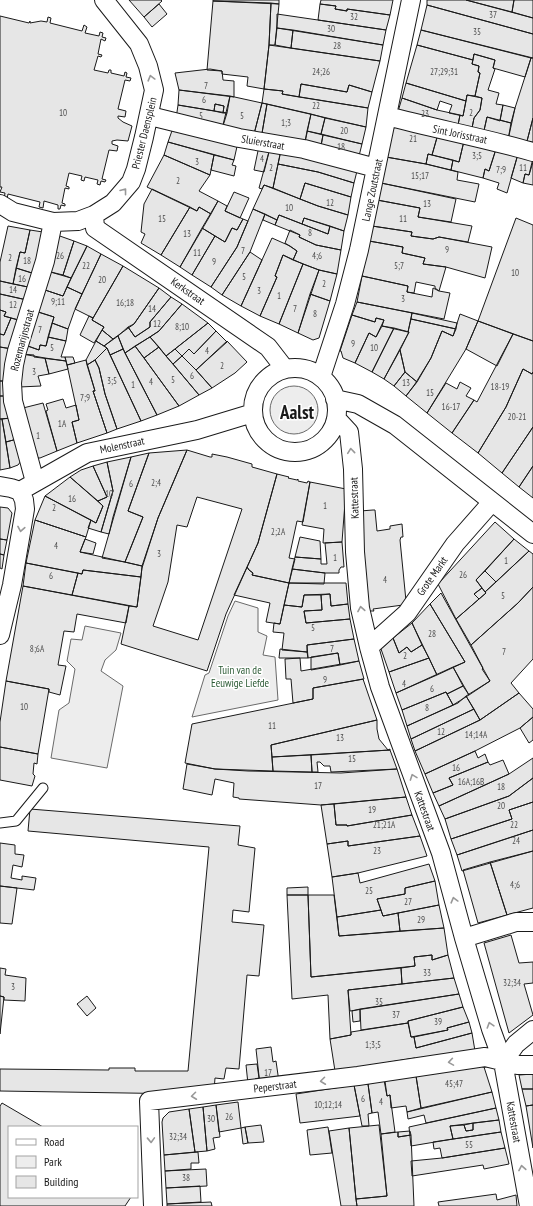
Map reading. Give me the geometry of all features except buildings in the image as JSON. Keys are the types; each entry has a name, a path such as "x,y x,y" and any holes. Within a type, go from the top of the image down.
{"street":[{"name":"Priester Daensplein","path":"0,204 13,212 53,222 78,221 94,215 112,203 131,182 136,169 150,116 154,90 148,66 139,44 104,0"},
{"name":"Lange Zoutstraat","path":"321,377 345,304 358,258 410,0"},
{"name":"Sluierstraat","path":"150,116 239,138 304,150 376,168"},
{"name":"Sint Jorisstraat","path":"387,116 439,130 492,140 533,152"},
{"name":"Kerkstraat","path":"94,215 95,228 268,347 285,369"},
{"name":"Rozemarijnstraat","path":"36,482 13,401 12,383 14,365 45,261 53,222"},
{"path":"298,368 310,370 321,377 330,387 337,408 336,418 328,436 314,447 301,452 287,451 274,447 263,438 256,427 253,413 253,402 257,390 264,380 274,373 285,369 298,368"},
{"path":"335,399 358,404 395,425 533,534"},
{"name":"Molenstraat","path":"20,492 87,453 197,430 253,413"},
{"name":"Kattestraat","path":"336,418 349,432 353,469 355,552 360,608 369,647 380,687 441,853 464,938 491,1029 503,1062 529,1206"},
{"path":"0,486 11,488 20,492 24,500 25,509 12,585 0,635"},
{"name":"Grote Markt","path":"369,647 407,613 455,544 492,502"},
{"path":"464,938 516,922 533,922"},
{"path":"533,1030 516,1044 503,1062 518,1065 533,1065"},
{"name":"Peperstraat","path":"153,1206 149,1101 358,1076 484,1057 503,1062"}],"lane":[{"path":"0,822 16,821 43,788"}],"green space":[{"path":"294,386 303,388 311,393 316,401 318,410 316,419 311,427 303,432 294,434 285,432 277,427 272,419 270,410 272,401 277,393 285,388"},
{"name":"Tuin van de Eeuwige Liefde","path":"235,601 258,608 258,632 267,636 263,655 275,657 278,700 192,717 205,675 209,673 228,616"},
{"path":"85,626 121,633 116,650 105,660 101,671 123,686 107,768 51,758 59,710 69,703 75,669 67,661 71,639 82,640"}],"district":[{"name":"Aalst","path":"297,412"}]}
